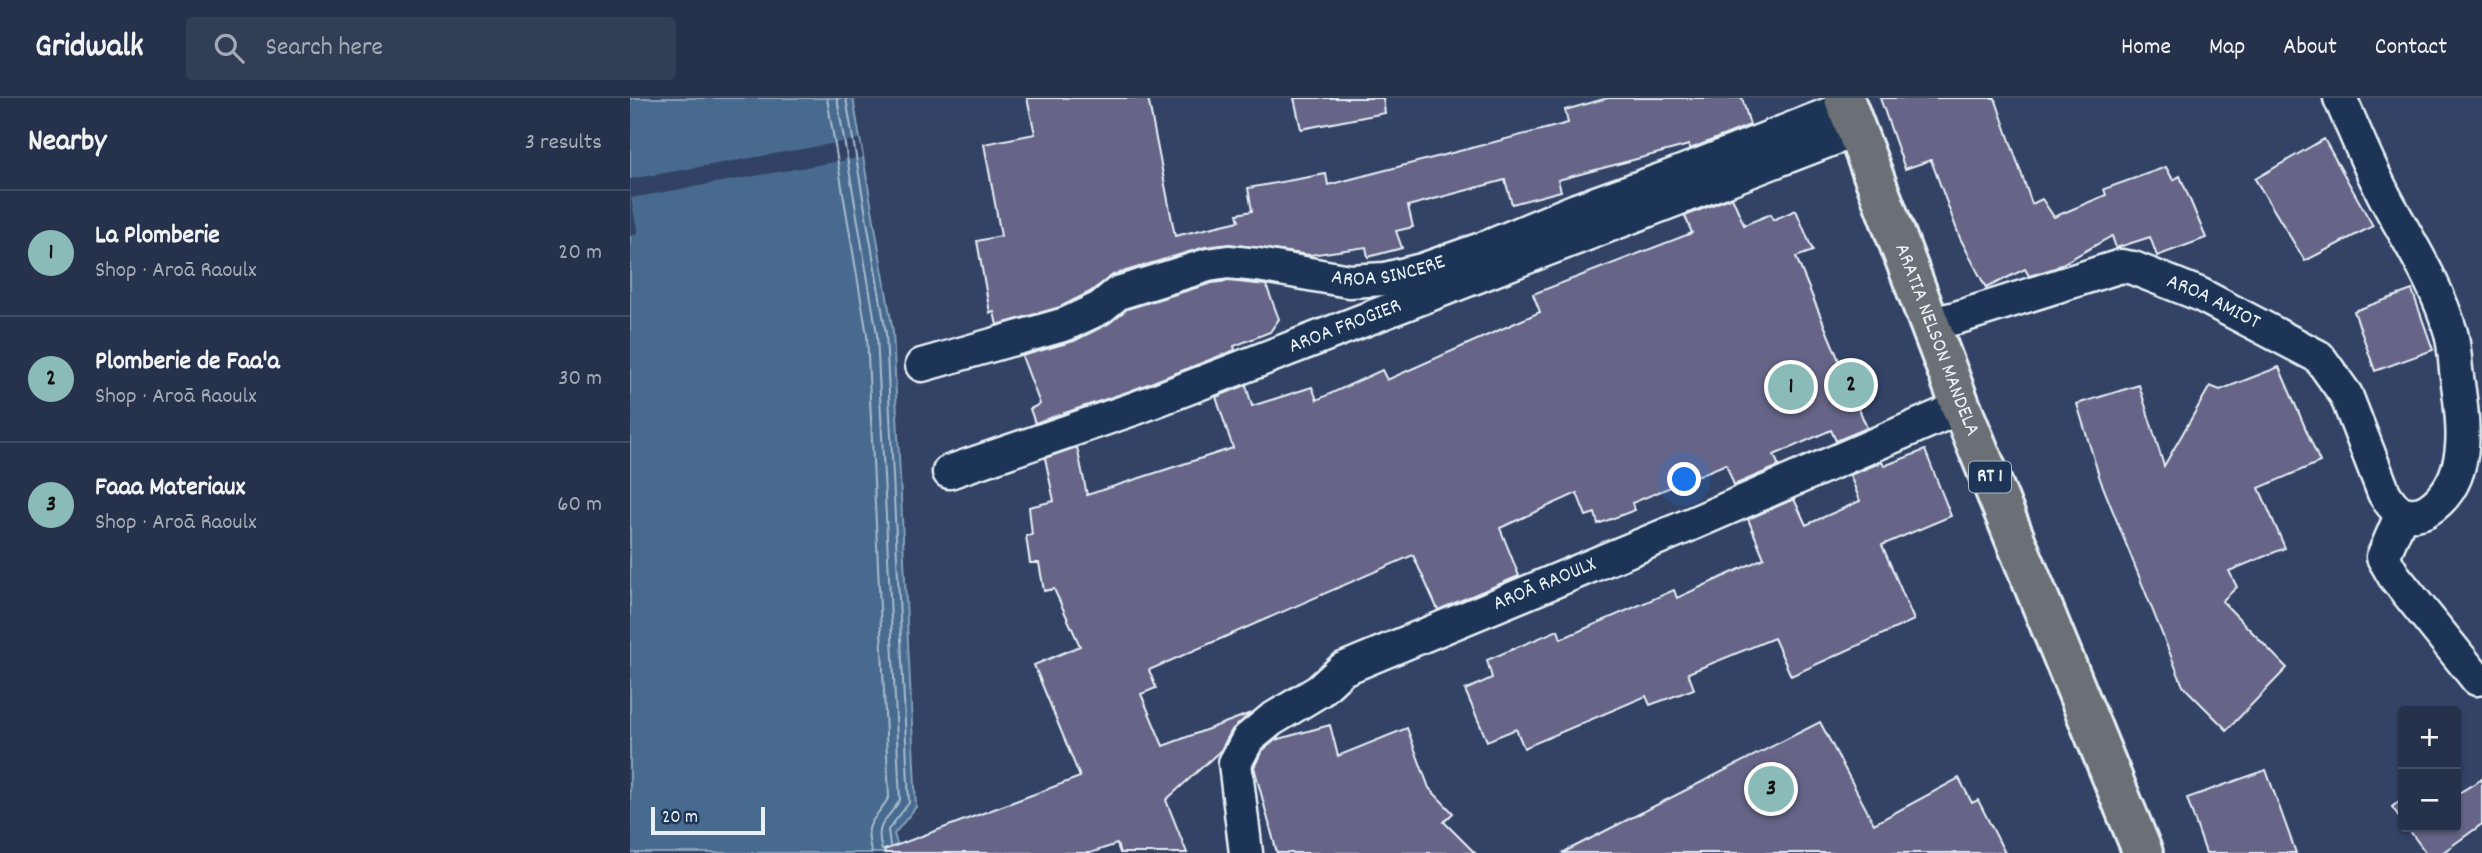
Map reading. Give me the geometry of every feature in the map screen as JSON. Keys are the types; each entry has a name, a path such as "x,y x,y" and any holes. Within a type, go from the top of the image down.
{"main road":[{"name":"ARATIA NELSON MANDELA","path":"1849,111 1961,407 2143,853"}],"street":[{"path":"2340,98 2386,198 2428,271 2451,335 2461,401 2463,446 2457,476 2446,495 2433,507 2419,513 2402,513 2383,557 2394,576 2477,680"},
{"name":"AROA SINCERE","path":"922,365 1066,324 1100,308 1118,293 1208,265 1228,262 1258,265 1349,281 1385,279 1422,270 1490,246 1576,210 1849,111"},
{"name":"AROA FROGIER","path":"949,472 1136,408 1849,111"},
{"name":"AROA AMIOT","path":"1930,324 2121,266 2133,268 2199,294 2319,357 2346,395 2384,493 2392,506 2402,513"},
{"name":"AROĀ RAOULX","path":"1246,853 1235,763 1248,739 1271,720 1319,691 1343,669 1680,529 1961,407"}],"water":[{"path":"630,98 853,98 893,332 916,807 894,834 900,853 630,853"}],"pier":[{"path":"859,139 863,157 631,198 638,234 630,236 630,179"}],"building":[{"path":"1027,98 1148,98 1175,236 1239,221 1237,214 1252,211 1248,188 1326,174 1328,185 1568,123 1565,110 1608,98 1742,98 1750,125 1690,149 1689,145 1558,180 1561,191 1512,204 1505,180 1408,206 1413,227 1396,231 1402,248 1368,257 1366,247 1310,255 1230,244 1205,247 1113,275 1090,292 1060,307 997,325 994,312 990,313 977,241 1001,236 984,144 1035,134"},
{"path":"1294,98 1383,98 1385,113 1301,129"},
{"path":"1880,98 1995,98 2032,204 2042,199 2054,217 2106,195 2104,189 2166,167 2173,180 2180,176 2206,238 2157,256 2150,237 2116,248 2112,236 2055,268 2029,276 2025,269 1986,288 1960,238 1931,160 1905,169"},
{"path":"2324,139 2373,226 2305,261 2255,179"},
{"path":"1732,197 1744,225 1771,214 1773,220 1796,210 1813,251 1796,257 1867,428 1836,441 1831,430 1774,455 1779,466 1734,485 1726,464 1632,503 1635,510 1598,524 1595,513 1586,516 1577,493 1500,528 1519,576 1438,610 1413,555 1149,670 1156,688 1141,694 1163,746 1251,713 1232,730 1221,750 1166,800 1187,853 1120,853 1117,844 1090,853 885,853 884,850 1080,777 1034,665 1080,646 1054,589 1044,591 1039,563 1030,563 1026,536 1032,535 1029,507 1054,501 1045,458 1077,447 1087,495 1233,448 1216,397 1246,385 1252,406 1312,387 1317,400 1382,370 1387,380 1540,312 1533,294 1692,233 1685,216"},
{"path":"1228,281 1266,285 1279,319 1270,332 1234,346 1235,350 1130,391 1035,423 1030,409 1040,404 1022,356 1074,341 1108,324 1127,309 1212,283"},
{"path":"2412,290 2433,350 2375,371 2354,311"},
{"path":"2279,367 2320,462 2259,488 2285,548 2229,571 2237,587 2222,601 2287,668 2227,730 2183,686 2100,479 2077,404 2139,385 2164,466 2210,386 2220,390"},
{"path":"1925,450 1951,516 1882,545 1914,620 1791,676 1774,638 1688,673 1694,689 1650,705 1646,696 1524,748 1516,729 1487,741 1465,690 1492,678 1487,660 1558,630 1561,639 1674,590 1677,598 1764,558 1748,519 1794,499 1806,525 1860,501 1850,475 1882,462 1884,466"},
{"path":"1820,722 1874,824 1959,778 1972,803 1978,800 2005,853 1562,853"},
{"path":"1330,725 1338,756 1407,728 1429,788 1453,813 1444,822 1475,853 1277,853 1254,767 1262,751 1275,740"},
{"path":"2266,770 2296,853 2206,853 2187,798"},
{"path":"2482,779 2482,824 2442,853 2426,853 2411,832 2461,832 2461,792"},
{"path":"2398,802 2398,815 2392,807"}],"place":[{"name":"Plomberie de Faa'a","path":"1851,385"},
{"name":"La Plomberie","path":"1791,387"},
{"name":"Faaa Materiaux","path":"1771,789"}]}
